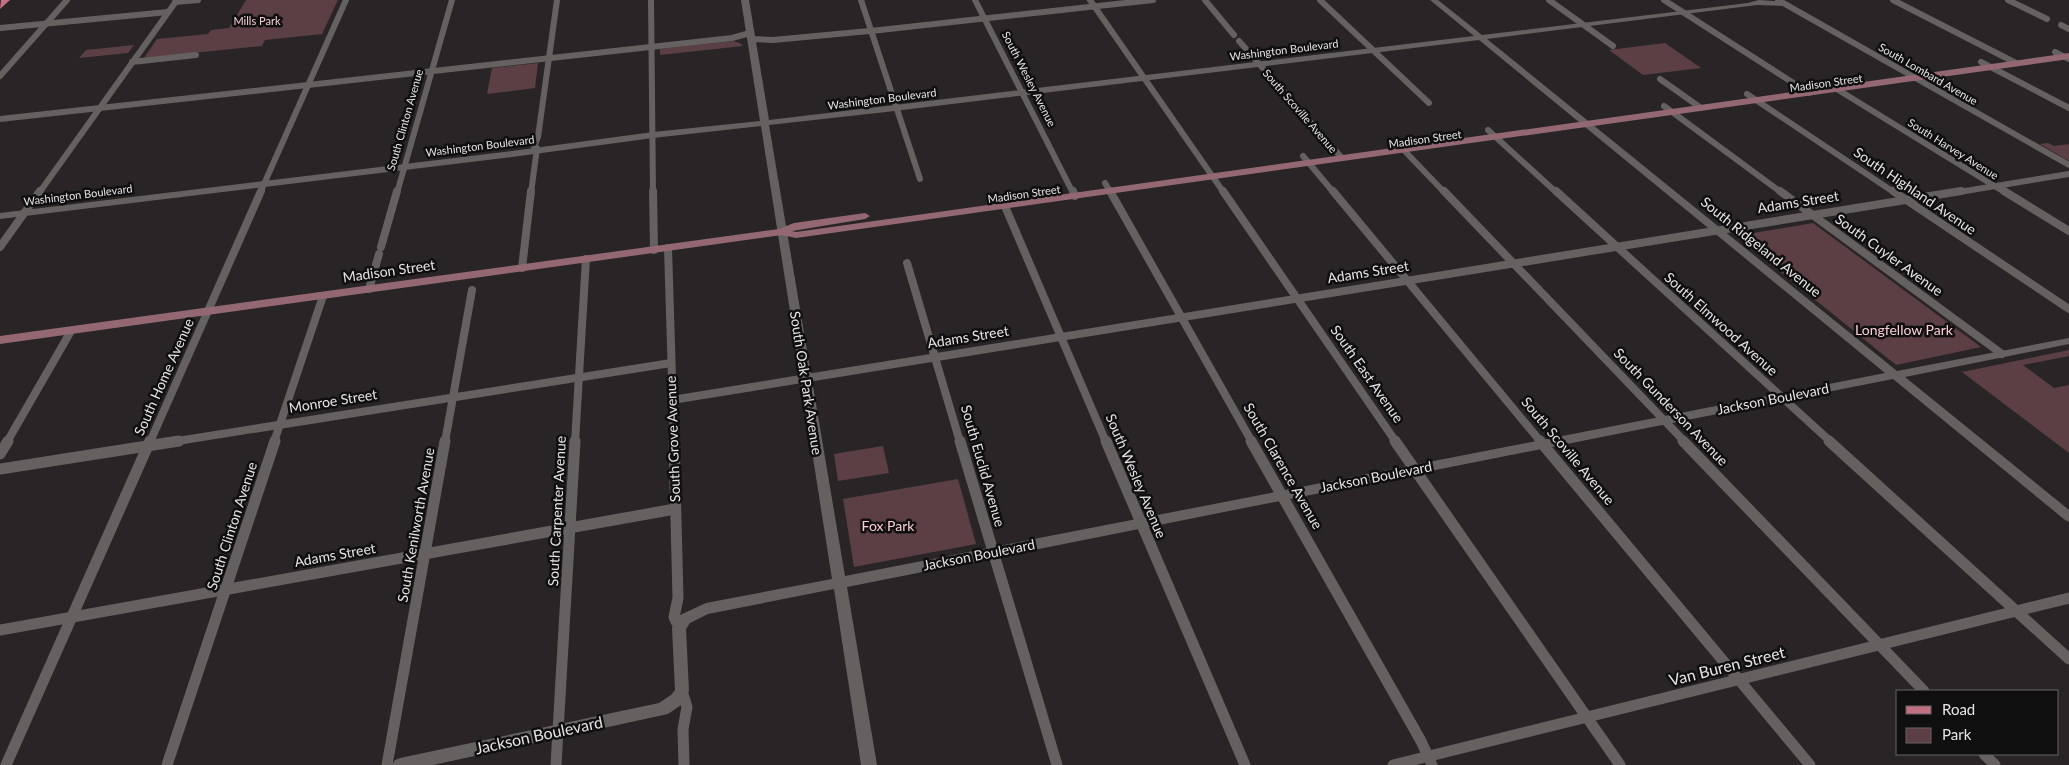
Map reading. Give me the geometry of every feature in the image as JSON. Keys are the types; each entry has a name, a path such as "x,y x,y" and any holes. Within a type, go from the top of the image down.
{"main road":[{"path":"0,6 6,0"},
{"name":"Madison Street","path":"0,340 782,232 796,235 1003,202 1492,134 1582,121 1664,106 2006,58 2055,52 2068,55"},
{"name":"Madison Street","path":"1582,121 1673,112 2068,55"}],"street":[{"path":"0,76 68,0"},
{"path":"0,247 176,1 198,0"},
{"name":"South Home Avenue","path":"6,765 150,445 346,0"},
{"name":"South Clinton Avenue","path":"369,289 452,0"},
{"path":"522,268 537,150 534,145 538,137 557,0"},
{"path":"651,0 654,250"},
{"name":"South Oak Park Avenue","path":"745,0 869,765"},
{"path":"860,0 920,179"},
{"name":"South Wesley Avenue","path":"975,0 1073,192"},
{"name":"South East Avenue","path":"1090,0 1620,765"},
{"path":"0,119 732,38 773,40 1154,0"},
{"name":"South Scoville Avenue","path":"1204,0 1339,155"},
{"path":"1320,0 1429,103"},
{"name":"South Ridgeland Avenue","path":"1434,0 2069,517"},
{"path":"1549,0 1613,46"},
{"path":"1664,0 1809,93"},
{"name":"Washington Boulevard","path":"0,216 653,135 1023,94 1748,5 1767,0"},
{"path":"1893,0 2016,63"},
{"path":"2008,0 2047,19"},
{"path":"1748,5 1781,2"},
{"name":"South Lombard Avenue","path":"1781,2 2069,165"},
{"path":"0,28 168,12"},
{"path":"2061,25 2069,29"},
{"path":"132,62 196,55"},
{"path":"1981,62 2069,108"},
{"path":"1660,79 1701,108"},
{"name":"South Harvey Avenue","path":"1827,83 2069,232"},
{"name":"South Highland Avenue","path":"1747,94 2069,309"},
{"name":"South Cuyler Avenue","path":"1664,106 2002,354"},
{"name":"South Elmwood Avenue","path":"1492,134 2069,659"},
{"name":"South Gunderson Avenue","path":"1400,146 1923,690"},
{"name":"South Scoville Avenue","path":"1306,159 1810,765"},
{"name":"Adams Street","path":"672,400 2069,174"},
{"name":"South Clarence Avenue","path":"1107,187 1430,761"},
{"name":"South Wesley Avenue","path":"1003,202 1245,765"},
{"name":"South Grove Avenue","path":"668,248 678,598 674,608 674,618 675,624 682,623 679,696 687,701 687,716 683,726 684,765"},
{"name":"South Carpenter Avenue","path":"556,765 586,259"},
{"name":"South Euclid Avenue","path":"906,263 936,357 1057,765"},
{"name":"South Kenilworth Avenue","path":"386,765 472,290"},
{"name":"South Clinton Avenue","path":"167,765 323,296"},
{"path":"0,454 71,331"},
{"name":"Jackson Boulevard","path":"682,623 706,609 2069,341"},
{"name":"Monroe Street","path":"0,468 671,363"},
{"name":"Adams Street","path":"0,630 675,509"},
{"name":"Van Buren Street","path":"1393,765 1430,761 1587,717 2069,598"},
{"name":"Jackson Boulevard","path":"400,765 663,709 679,696"},
{"path":"1985,755 1994,765"}],"green space":[{"name":"Mills Park","path":"246,0 338,0 322,34 265,40 262,46 144,58 157,39 208,34 211,30 229,28"},
{"path":"733,41 743,46 660,55 660,49"},
{"path":"1665,43 1701,68 1643,75 1609,50"},
{"path":"134,45 128,53 79,58 86,50"},
{"path":"538,63 535,88 487,94 492,68"},
{"path":"2048,143 2054,146 2069,144 2069,161 2040,144"},
{"name":"Longfellow Park","path":"1813,223 1981,347 1896,365 1736,236"},
{"path":"2069,350 2069,356 2023,365 2054,388 2069,385 2069,453 1962,372"},
{"path":"883,446 889,473 838,481 834,454"},
{"name":"Fox Park","path":"958,479 976,544 854,567 843,499"}]}
